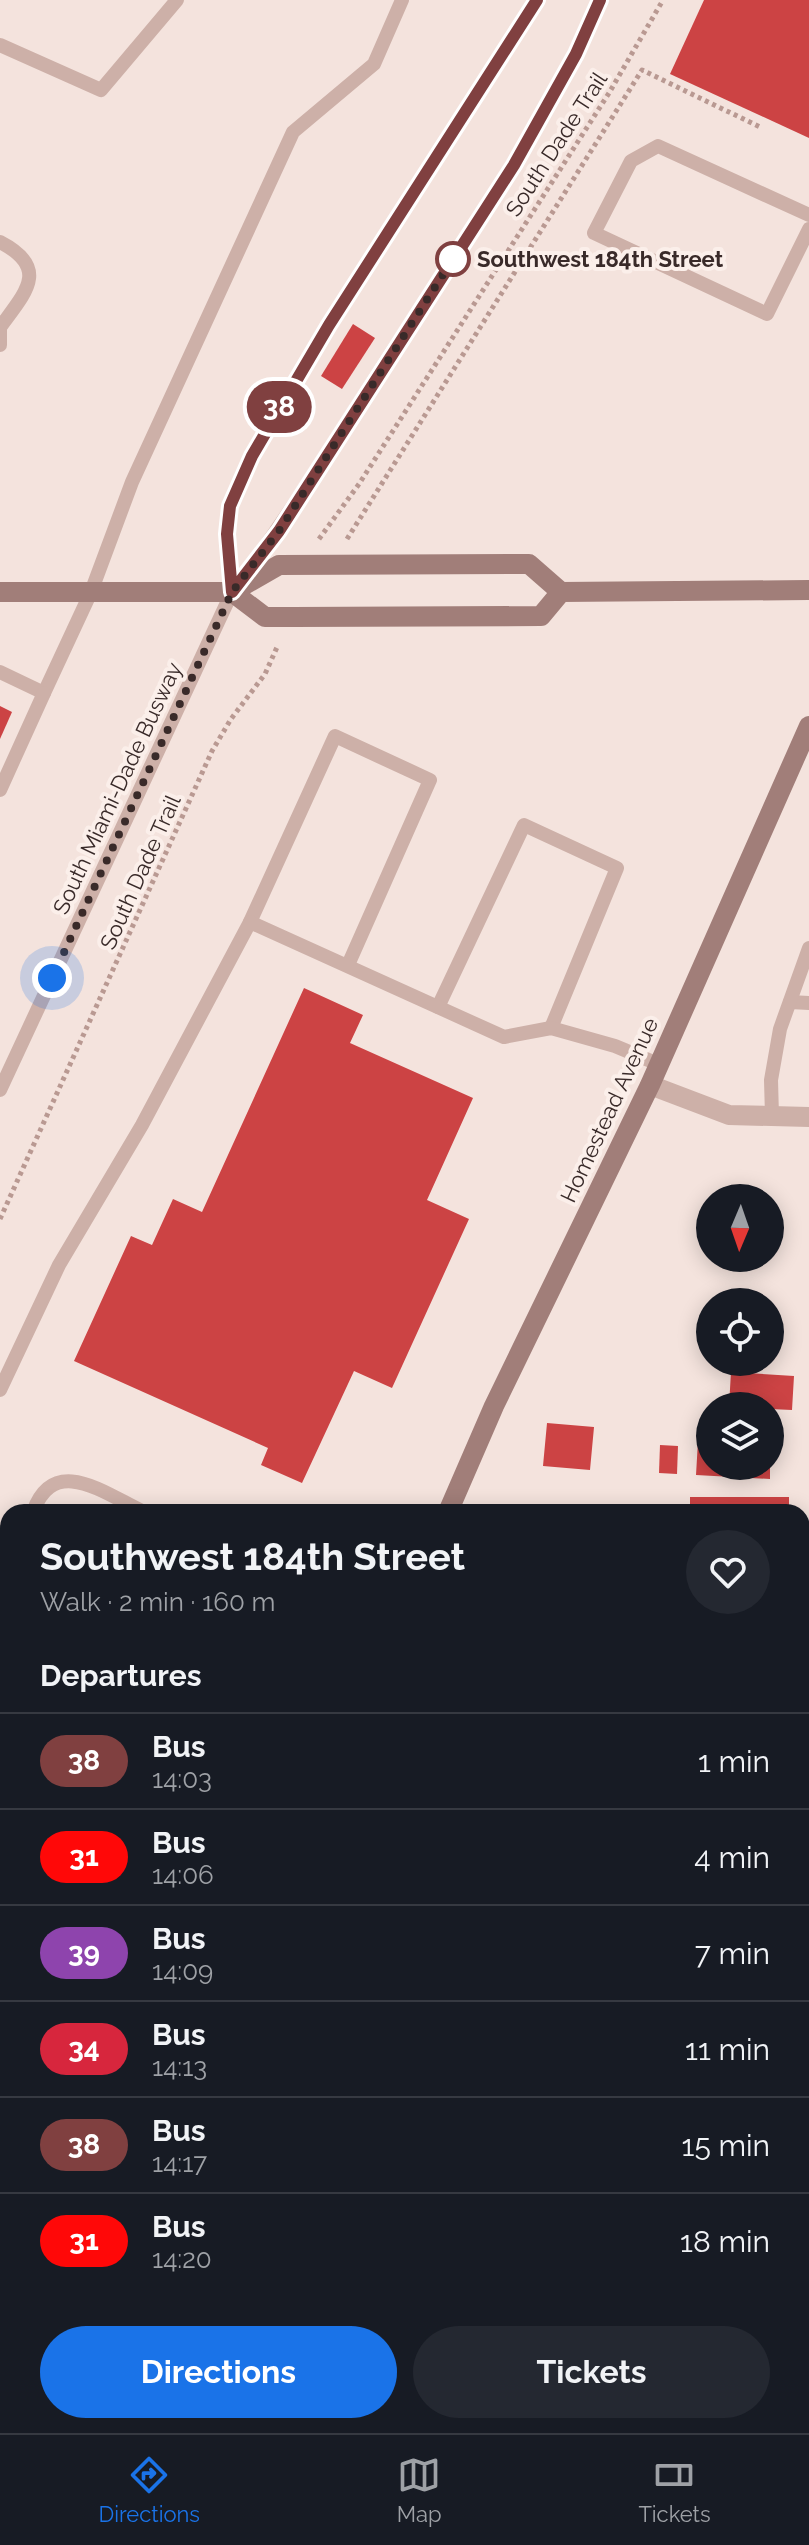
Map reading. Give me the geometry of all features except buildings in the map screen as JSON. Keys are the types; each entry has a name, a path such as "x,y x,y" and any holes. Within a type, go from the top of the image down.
{"main road":[{"path":"0,592 232,592 279,565 529,564 561,592 809,590"},
{"path":"232,592 265,617 541,616 561,592"},
{"name":"Homestead Avenue","path":"451,1504 494,1406 650,1085 809,726"}],"street":[{"path":"650,1085 720,1113 809,1117"}],"lane":[{"path":"0,45 101,90 177,0"},
{"path":"0,790 91,592 132,482 293,132 374,64 402,0"},
{"name":"South Miami-Dade Busway","path":"232,592 227,534 230,506 252,456 329,325 537,0"},
{"name":"South Miami-Dade Busway","path":"0,1090 232,592 279,531 514,165 576,54 600,0"},
{"path":"809,215 658,146 631,161 594,233 767,314 809,229"},
{"path":"0,242 20,253 30,270 28,288 1,325 0,345"},
{"path":"0,672 44,693"},
{"path":"0,1390 59,1265 142,1125 250,922 335,736 430,780 348,965"},
{"path":"438,1007 524,825 617,868 551,1028"},
{"path":"250,922 504,1037 551,1028 615,1046 658,1064"},
{"path":"772,1116 771,1080 780,1029 809,948"},
{"path":"790,1002 809,1003"},
{"path":"36,1504 48,1486 65,1479 84,1483 127,1504"}],"path":[{"name":"South Dade Trail","path":"317,545 609,93 663,0"},
{"path":"347,540 642,70 762,128"},
{"name":"South Dade Trail","path":"0,1219 212,751 231,719 265,674 285,635"}],"bus line":[{"name":"38","path":"537,0 329,325 252,456 230,506 227,534 232,592 279,531 514,165 576,54 600,0"}],"place":[{"name":"Southwest 184th Street","path":"453,259"}],"route":[{"path":"52,978 232,592 279,531 453,259"}]}
